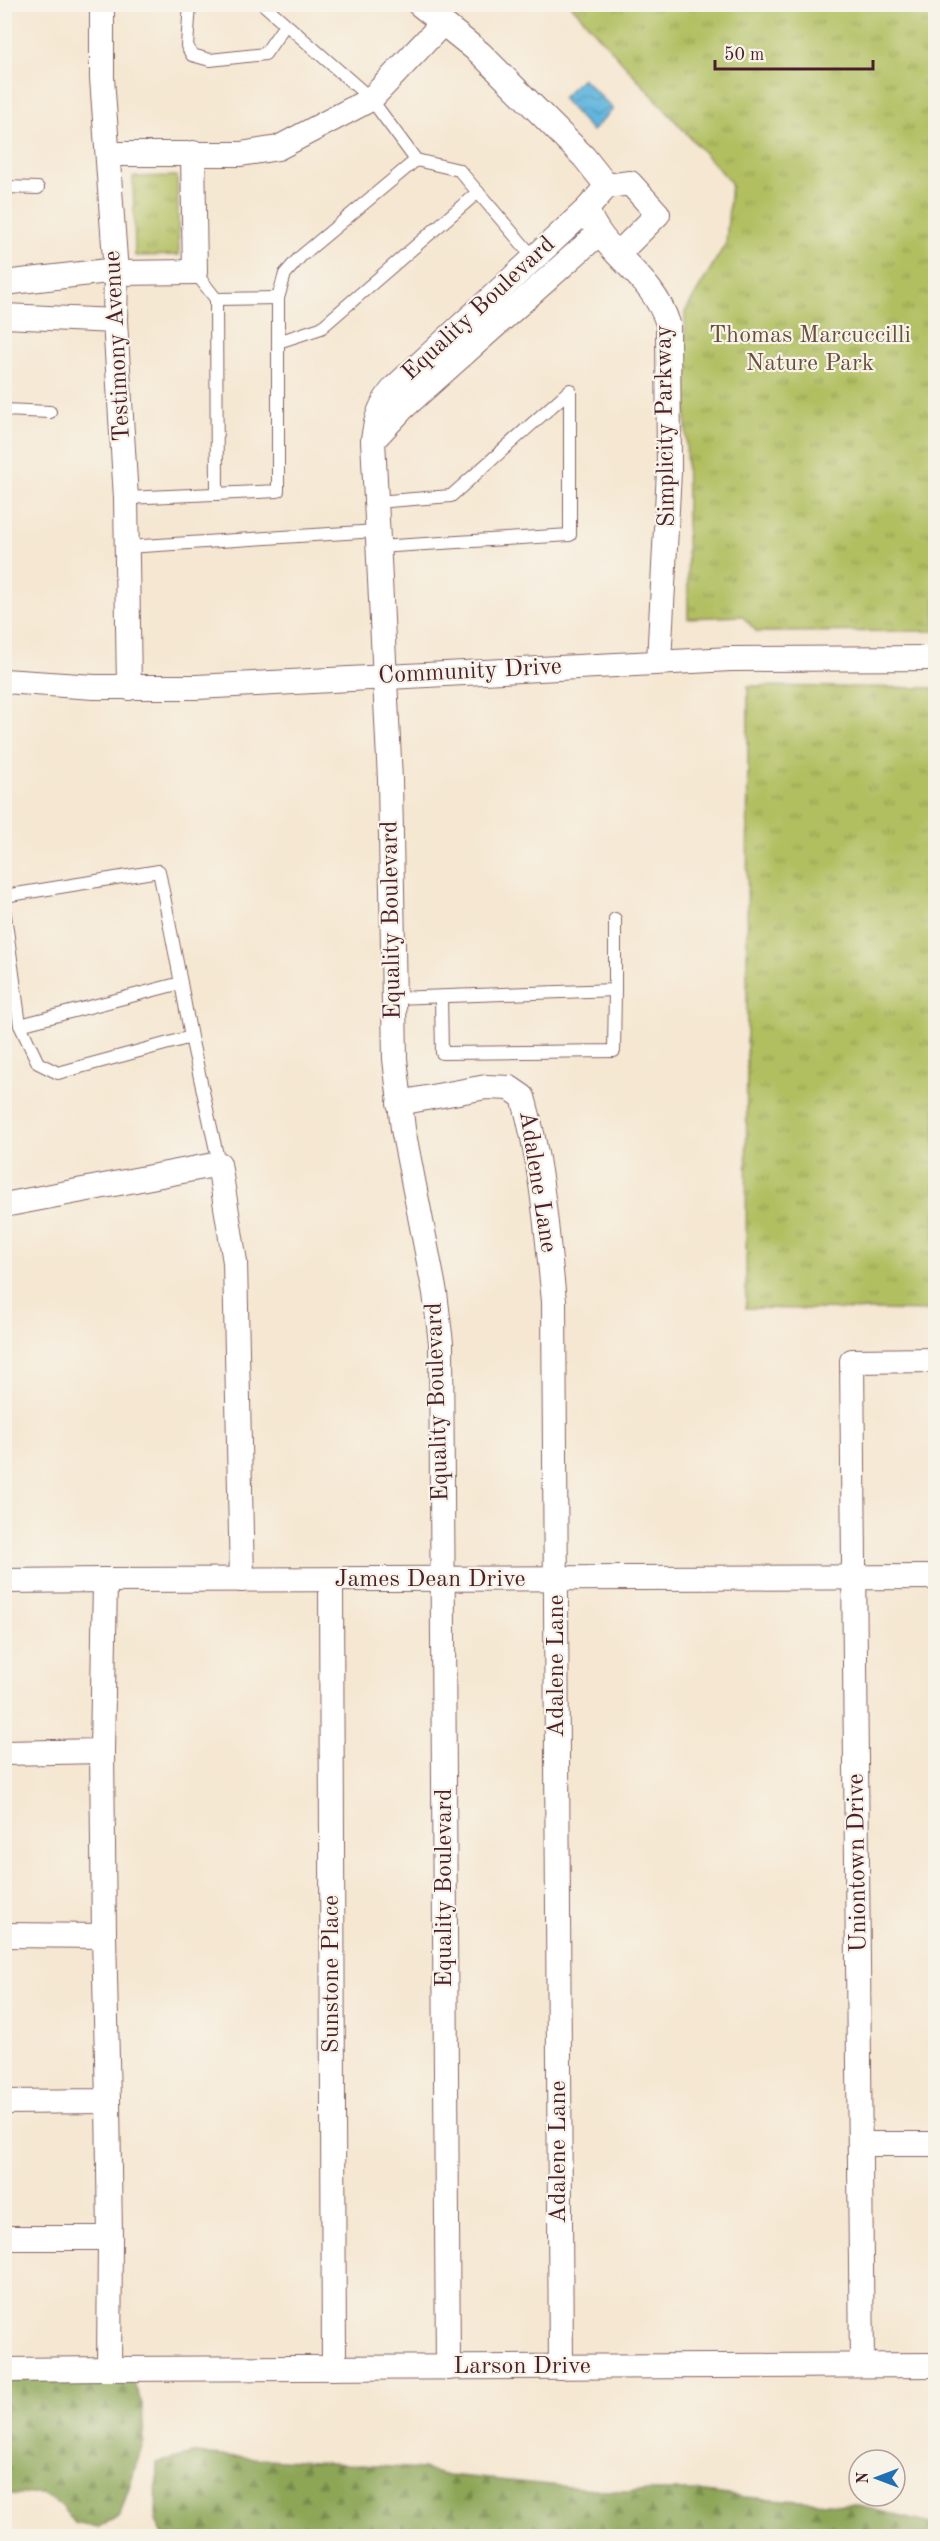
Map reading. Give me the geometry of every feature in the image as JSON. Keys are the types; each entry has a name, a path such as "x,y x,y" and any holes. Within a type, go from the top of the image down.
{"street":[{"name":"Testimony Avenue","path":"102,4 102,78 116,272 115,321 126,498 129,688"},
{"path":"419,4 480,53 584,157 607,186"},
{"path":"108,154 242,154 278,148 371,99 442,24"},
{"path":"4,283 116,272 195,272 193,153"},
{"path":"630,183 658,214 619,253 591,222 587,209 607,186 630,183"},
{"name":"Equality Boulevard","path":"448,2368 441,1343 435,1293 399,1103 395,1059 390,780 373,440 376,415 384,399 395,387 587,209"},
{"name":"Equality Boulevard","path":"373,440 403,408 599,233"},
{"name":"Simplicity Parkway","path":"619,253 658,300 664,311 669,336 667,525 659,662"},
{"path":"4,315 115,321"},
{"name":"Community Drive","path":"4,681 129,688 236,686 731,659 936,658"},
{"name":"Adalene Lane","path":"399,1103 486,1087 510,1088 523,1097 536,1157 554,1301 561,2367"},
{"path":"4,1204 219,1164 236,1262 242,1580"},
{"name":"Uniontown Drive","path":"862,2365 856,1578 852,1361 936,1360"},
{"name":"James Dean Drive","path":"4,1581 936,1577"},
{"path":"105,1580 102,1751 110,2238 109,2370"},
{"name":"Sunstone Place","path":"331,1580 334,2368"},
{"path":"4,1753 102,1751"},
{"path":"4,1935 104,1936"},
{"path":"4,2102 108,2101"},
{"path":"861,2144 936,2144"},
{"path":"4,2238 110,2238"},
{"name":"Larson Drive","path":"4,2370 936,2365"}],"lane":[{"path":"190,4 187,46 192,55 210,60 265,54 285,25"},
{"path":"263,4 371,99 416,160 459,170 534,258"},
{"path":"126,498 278,491 278,298 285,274 300,257 416,160"},
{"path":"4,187 38,188"},
{"path":"278,342 321,328 478,192"},
{"path":"195,272 216,299 217,494"},
{"path":"216,299 278,298"},
{"path":"127,547 570,535 570,390 451,496 375,502"},
{"path":"4,410 50,412"},
{"path":"4,896 159,871 191,1037 219,1164"},
{"path":"4,908 20,1025 38,1063 58,1073 191,1037"},
{"path":"441,997 442,1053 614,1051 615,919"},
{"path":"20,1025 181,983"},
{"path":"394,998 615,990"}],"green space":[{"name":"Thomas Marcuccilli Nature Park","path":"571,5 935,5 935,631 757,632 742,616 688,618 685,312 726,243 731,183"},
{"path":"177,176 179,255 135,256 133,177"},
{"path":"748,686 935,688 935,1311 746,1308"},
{"path":"5,2370 130,2373 142,2404 144,2441 120,2515 98,2528 75,2523 59,2504 43,2494 5,2494"},
{"path":"193,2454 422,2469 448,2475 621,2491 697,2491 847,2504 847,2508 867,2508 935,2525 935,2536 164,2536 156,2521 157,2463"}],"water":[{"path":"582,78 613,109 592,131 562,98"}]}
